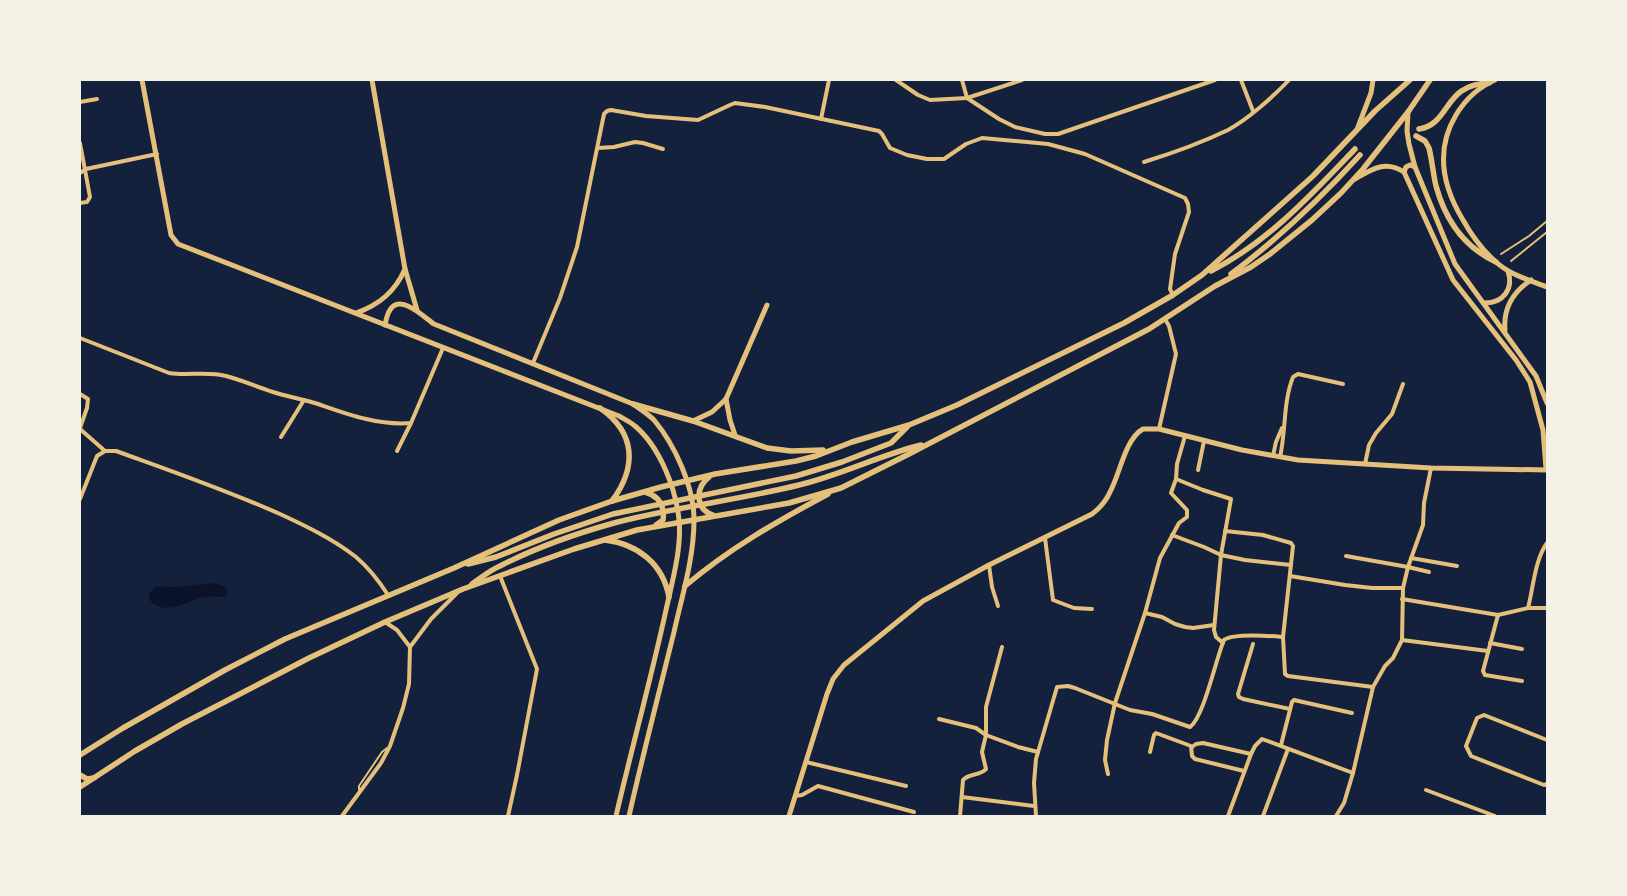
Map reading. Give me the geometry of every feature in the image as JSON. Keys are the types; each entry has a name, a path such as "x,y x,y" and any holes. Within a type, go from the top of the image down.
{"main road":[{"path":"142,80 172,235 174,240 182,246 619,416 635,426 659,457 676,498 679,522 675,566 616,816"},
{"path":"372,80 406,269 417,310"},
{"path":"1357,130 1371,93 1373,80"},
{"path":"80,755 122,728 285,639 454,568 533,531 612,501 671,484 715,474 796,461 909,425 940,412 1124,323 1173,295 1202,275 1313,176 1387,99 1410,80"},
{"path":"1215,286 1251,267 1312,220 1353,180 1408,112 1430,80"},
{"path":"1419,129 1435,123 1454,97 1466,88 1492,81"},
{"path":"1492,81 1466,102 1454,120 1447,136 1443,154 1446,183 1457,210 1479,246 1508,271 1547,287"},
{"path":"1408,112 1407,131 1416,167 1455,264 1536,376 1547,403"},
{"path":"1416,136 1425,141 1429,148 1439,196 1454,226 1471,247 1481,255 1496,262"},
{"path":"1202,275 1225,264 1262,239 1302,204 1355,149"},
{"path":"685,586 718,559 768,526 1165,319 1215,286 1294,223 1360,155"},
{"path":"1404,172 1410,165 1416,167"},
{"path":"789,816 827,694 837,672 904,615 923,602 1098,509 1110,493 1132,439 1143,429 1159,429 1204,441 1280,457 1431,468 1546,470 1543,430 1530,382 1516,360 1450,275 1404,172 1389,166 1380,166 1353,180"},
{"path":"355,314 386,298 401,279 406,269"},
{"path":"1485,303 1495,302 1504,296 1510,282 1508,271"},
{"path":"1506,332 1506,313 1509,303 1521,286 1530,280"},
{"path":"385,325 390,310 397,304 401,304 417,310 434,324 633,404 693,421 767,448 811,451 831,450"},
{"path":"693,421 712,412 726,399 767,305"},
{"path":"1498,337 1506,332"},
{"path":"726,399 735,436"},
{"path":"629,816 685,586 694,520 690,495 677,456 665,435 652,419 633,404"},
{"path":"600,408 622,429 629,451 629,464 626,476 612,501"},
{"path":"454,568 496,557 601,517 650,505 796,476 823,468 891,443 909,425"},
{"path":"462,589 499,566 545,547 614,523 798,485 825,478 894,452 931,442"},
{"path":"715,474 705,480 699,496 702,507 707,513 720,515"},
{"path":"80,788 135,751 182,724 309,658 385,622 462,589 601,540 637,530 789,503 841,488"},
{"path":"643,492 654,495 663,510 663,520 654,526"},
{"path":"601,540 612,541 631,547 647,557 663,578 669,597"},
{"path":"80,776 87,779 96,777"}],"street":[{"path":"822,120 829,80"},
{"path":"896,80 918,95 930,100 967,98 1022,80"},
{"path":"904,85 907,80"},
{"path":"962,80 967,98 999,119 1016,127 1045,134 1058,134 1215,80"},
{"path":"1241,80 1253,112"},
{"path":"1144,162 1188,147 1230,129 1275,94 1289,80"},
{"path":"80,102 97,99"},
{"path":"533,363 560,298 578,247 604,114 611,110 646,116 698,120 735,103 765,107 878,131 882,134 890,148 907,155 926,159 944,159 966,144 982,138 1048,144 1085,154 1185,198 1189,212 1175,254 1170,289 1173,295"},
{"path":"598,148 614,147 634,142 663,149"},
{"path":"80,143 86,168 90,200 80,203"},
{"path":"80,173 86,168 157,154"},
{"path":"1159,429 1176,354 1170,326 1165,319"},
{"path":"80,338 169,373 179,375 209,373 226,376 275,393 360,418 394,423 411,423"},
{"path":"397,451 443,348"},
{"path":"1280,457 1291,380 1295,374 1343,384"},
{"path":"1364,464 1369,445 1376,433 1392,414 1403,384"},
{"path":"80,394 88,399 80,428 105,451"},
{"path":"281,437 304,400"},
{"path":"1273,456 1276,442 1283,426"},
{"path":"1108,774 1105,760 1115,703 1145,613 1160,558 1179,523 1187,517 1187,510 1171,493 1176,479 1177,464 1185,436"},
{"path":"1198,470 1204,441"},
{"path":"80,499 97,456 105,451 116,451 249,500 304,526 342,547 357,558 379,581 388,595"},
{"path":"1336,816 1344,803 1353,773 1373,687 1385,666 1393,658 1402,640 1403,588 1422,524 1431,468"},
{"path":"1176,479 1231,499 1221,555 1214,625 1214,634 1223,643"},
{"path":"1225,531 1264,535 1291,543 1294,546 1283,637 1284,671 1288,676 1373,687"},
{"path":"1172,535 1221,555 1245,560 1291,565"},
{"path":"1045,538 1053,600 1074,608 1092,609"},
{"path":"1528,608 1539,559 1542,550 1547,544"},
{"path":"1346,556 1429,572"},
{"path":"1411,558 1457,566"},
{"path":"989,566 992,587 998,606"},
{"path":"500,576 536,669 518,775 508,816"},
{"path":"1290,576 1372,588 1403,588"},
{"path":"342,816 381,762 390,746 409,684 410,648 431,619 462,589"},
{"path":"1402,599 1498,615 1528,608 1547,608"},
{"path":"1145,613 1174,624 1193,628 1214,625"},
{"path":"1498,615 1482,671 1483,673 1522,681"},
{"path":"385,622 397,630 410,648"},
{"path":"1036,816 1034,783 1038,752 1057,687 1068,686 1130,710 1152,714 1192,726 1200,711 1223,643 1228,636 1283,637"},
{"path":"1402,640 1488,650"},
{"path":"1490,643 1522,649"},
{"path":"1253,644 1238,694 1239,697 1290,709"},
{"path":"960,816 963,781 965,778 983,772 986,769 982,752 986,735 986,707 1002,647"},
{"path":"1281,745 1294,700 1352,714"},
{"path":"1547,740 1484,715 1477,718 1466,746 1471,756 1544,785 1547,784"},
{"path":"939,719 976,728 986,735 1038,752"},
{"path":"1150,752 1156,733 1192,747"},
{"path":"1228,816 1250,754 1262,739 1353,773"},
{"path":"1192,747 1203,743 1250,754"},
{"path":"1192,747 1192,756 1195,759 1244,770"},
{"path":"1263,816 1288,749"},
{"path":"806,762 906,786"},
{"path":"795,796 802,795 818,786 914,812"},
{"path":"1426,790 1495,816"},
{"path":"962,797 1034,806"}],"lane":[{"path":"1501,254 1547,221"},
{"path":"1511,261 1547,232"}],"water":[{"path":"213,583 226,587 228,591 225,597 204,597 179,606 166,608 154,604 149,599 149,593 156,586 175,587"}]}
